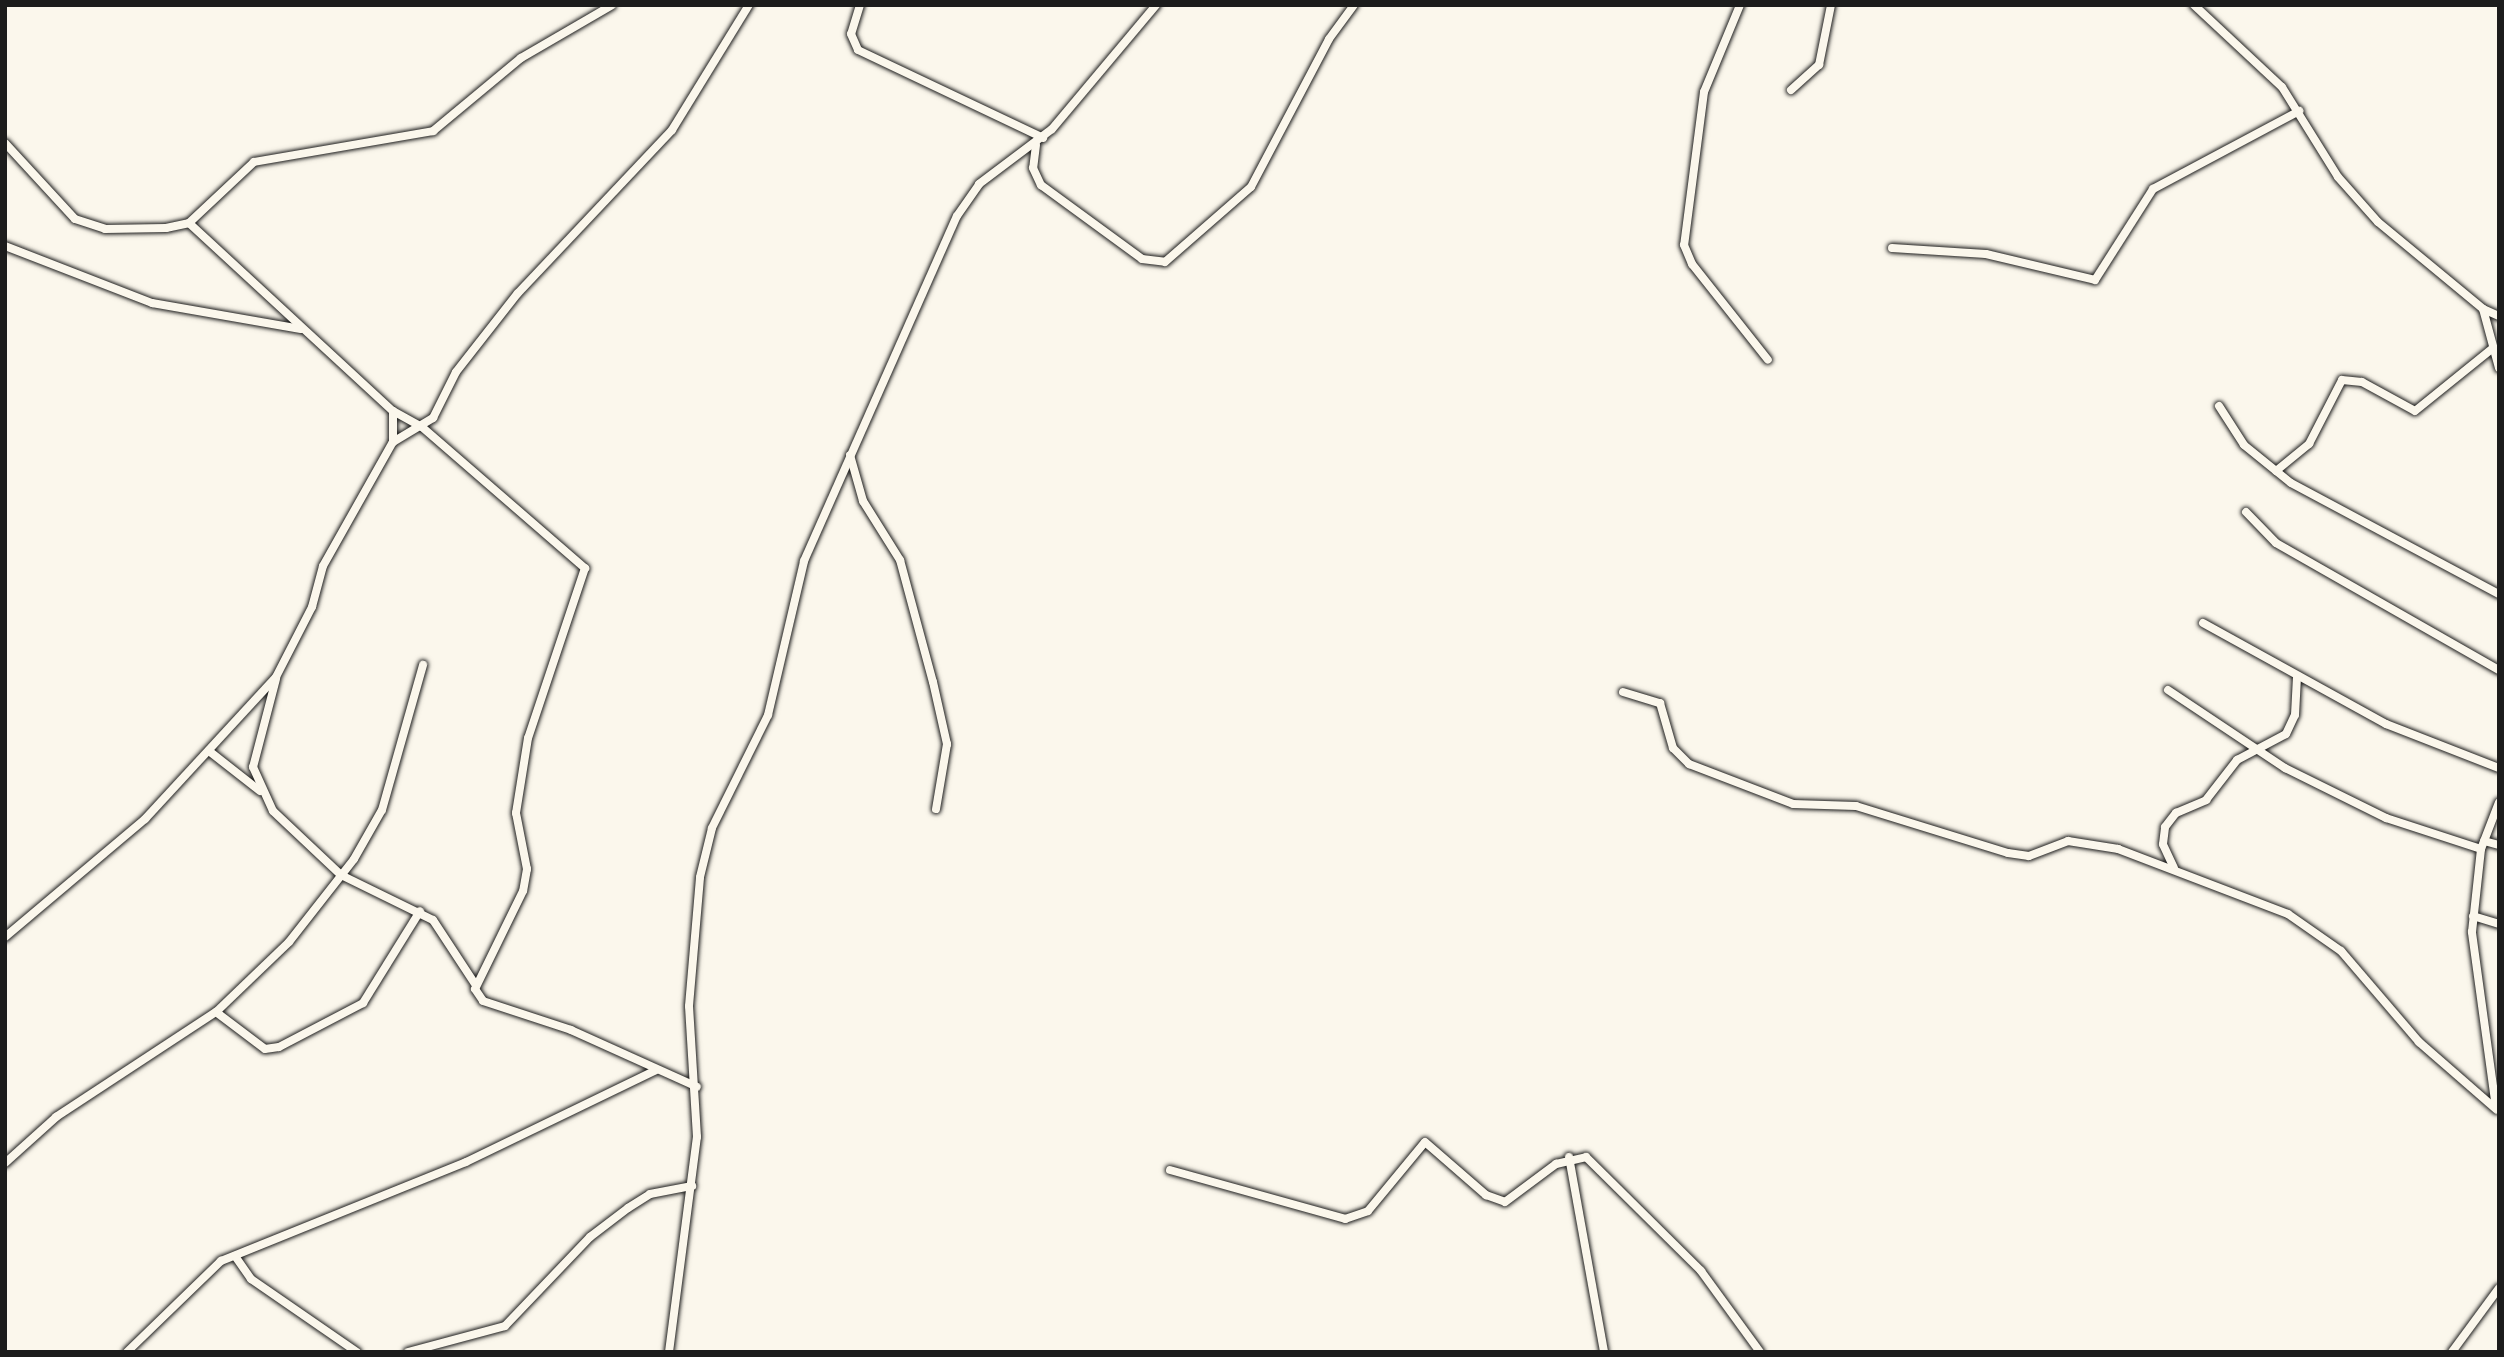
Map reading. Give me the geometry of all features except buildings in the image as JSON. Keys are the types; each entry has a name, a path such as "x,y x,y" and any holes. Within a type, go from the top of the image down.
{"street":[{"path":"5,143 75,219 138,230 188,223 254,162 446,125 521,58 612,5"},
{"path":"393,442 422,427 518,293 672,130 749,5"},
{"path":"860,5 851,34 858,50 1043,138"},
{"path":"669,1352 692,1186 698,1087 689,1006 704,850 768,715 789,605 850,454 957,216 986,177 1043,138 1156,5"},
{"path":"1035,145 1033,168 1041,186 1142,259 1165,262 1251,187 1329,39 1354,5"},
{"path":"1740,5 1704,92 1684,245 1692,264 1768,360"},
{"path":"1791,90 1819,65 1831,5"},
{"path":"2194,5 2261,66 2299,111 2359,202 2404,249 2483,309 2499,316"},
{"path":"1892,248 1986,254 2095,280 2153,189 2299,111"},
{"path":"188,223 393,411 422,427 585,568 586,576 543,681 528,738 516,813 527,869 523,891 475,984"},
{"path":"5,246 152,303 304,330"},
{"path":"2483,309 2499,368"},
{"path":"2276,471 2309,444 2342,380 2362,382 2415,411 2493,348"},
{"path":"2219,406 2244,445 2276,471 2499,594"},
{"path":"260,791 253,767 276,677 312,607 323,566 393,442 393,411"},
{"path":"850,454 863,501 900,560 933,682 947,744 936,809"},
{"path":"2246,512 2276,543 2499,670"},
{"path":"2203,623 2297,678 2435,747 2499,768"},
{"path":"5,1163 56,1117 216,1012 289,942 341,875 382,810 423,665"},
{"path":"5,937 145,819 276,677"},
{"path":"2174,868 2163,844 2165,827 2176,813 2206,800 2255,748 2269,746 2291,727 2297,678"},
{"path":"2168,690 2255,748 2386,818 2483,845 2499,845"},
{"path":"1623,692 1660,704 1673,748 1689,764 1793,804 1856,806 2008,853 2029,856 2068,841 2174,868 2319,932 2419,1042 2498,1112"},
{"path":"209,751 260,791 341,875 421,911 449,937 483,1001 571,1030 698,1087"},
{"path":"2498,1112 2478,1003 2473,916 2483,845 2499,802"},
{"path":"216,1012 262,1047 279,1047 363,1003 421,911"},
{"path":"2473,916 2499,924"},
{"path":"127,1352 195,1283 235,1256 478,1157 656,1070"},
{"path":"1170,1170 1345,1219 1368,1211 1425,1142 1486,1195 1505,1202 1569,1157 1596,1164 1701,1271 1760,1352"},
{"path":"1569,1157 1604,1352"},
{"path":"408,1352 505,1326 590,1237 628,1208 650,1194 692,1186"},
{"path":"235,1256 251,1279 357,1352"},
{"path":"2452,1352 2499,1289"}]}
